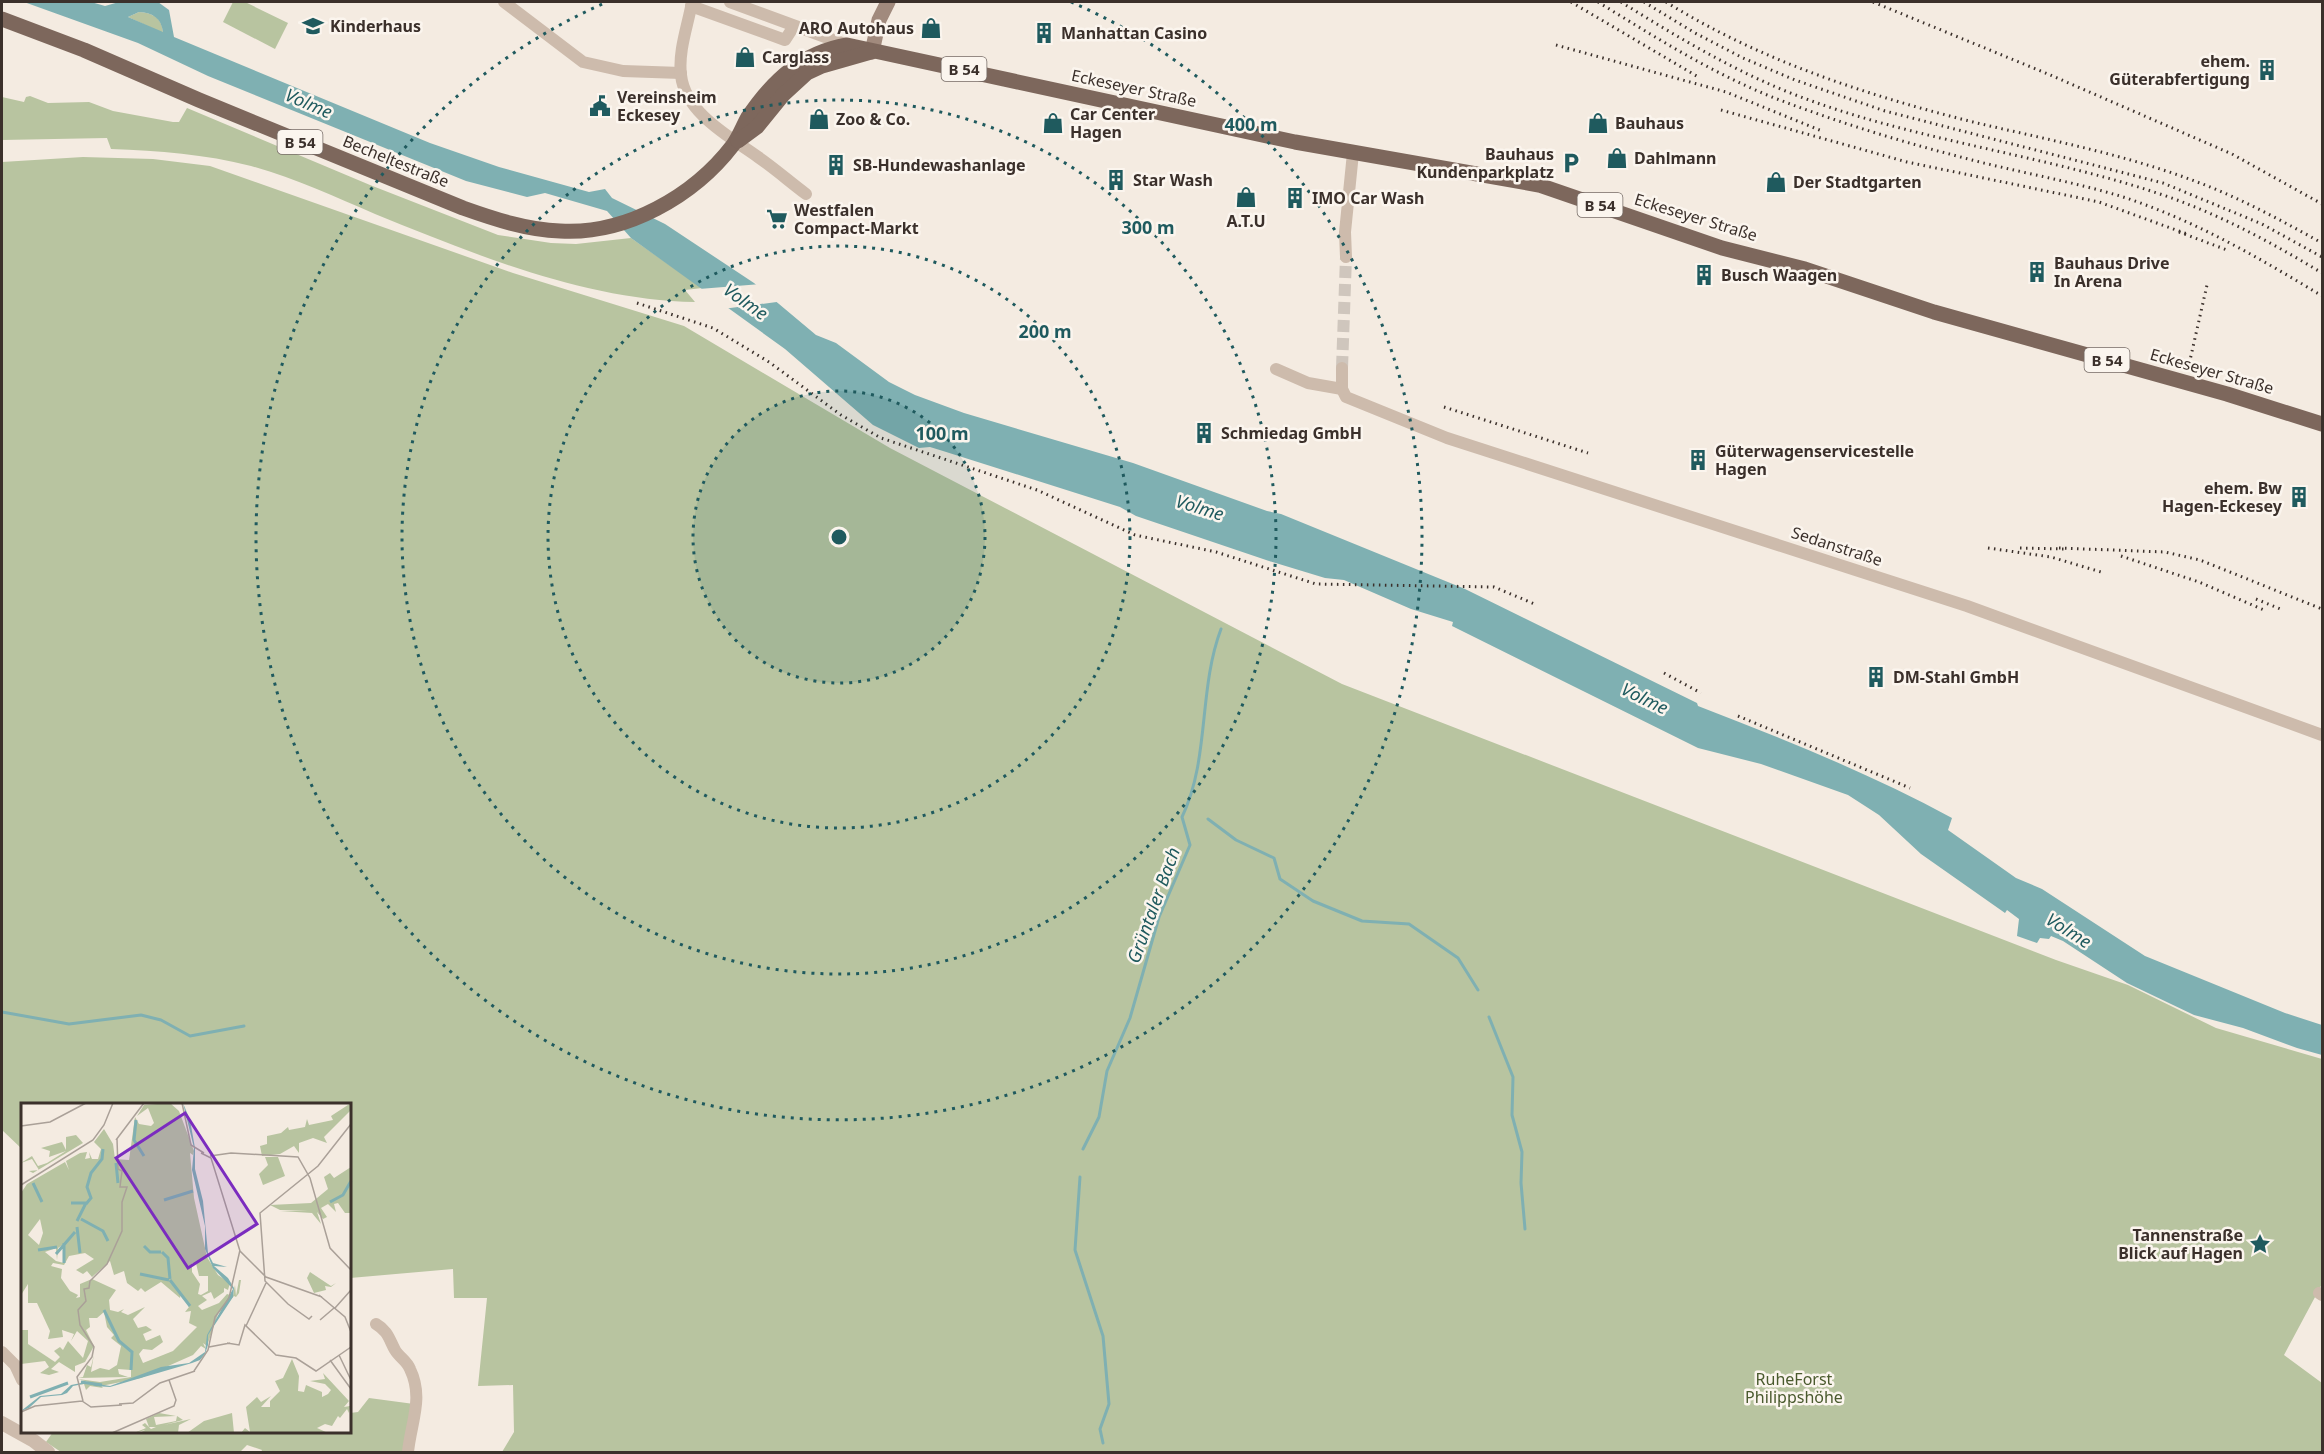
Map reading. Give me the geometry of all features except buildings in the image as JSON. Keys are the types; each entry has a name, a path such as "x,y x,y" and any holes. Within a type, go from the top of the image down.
{"main road":[{"path":"872,52 879,20 888,2"},
{"name":"Becheltestraße","path":"2,19 84,50 282,135 483,215 528,227 560,231 607,226 661,206 695,184 717,164 735,142 748,119 783,75 818,52 847,45 872,52"},
{"name":"Becheltestraße","path":"735,142 758,127 783,95 807,73 830,63 872,52"},
{"name":"Eckeseyer Straße","path":"872,52 909,56 1085,97 1353,153 1539,184 1722,248 1805,269 1934,312 2228,394 2322,423"}],"street":[{"path":"504,2 583,62 623,71 681,73"},
{"path":"730,2 847,45"},
{"path":"794,26 785,40 692,4 681,73 683,85 699,111 735,142 806,194"},
{"path":"1346,257 1345,232 1353,153"},
{"path":"1276,369 1308,383 1342,389 1342,368"},
{"name":"Sedanstraße","path":"1342,389 1346,397 1448,438 1961,604 2322,735"},
{"path":"376,1324 387,1332 396,1352 409,1366 417,1387 418,1404 408,1452"},
{"path":"2,1352 15,1365 21,1378"},
{"path":"2,1423 21,1430"},
{"path":"36,1436 48,1452"}],"green space":[{"path":"233,2 245,2 288,23 275,49 223,22"},
{"path":"139,12 156,17 163,33 128,17"},
{"path":"30,96 48,103 89,102 113,111 173,122 179,122 187,108 370,185 498,235 551,243 576,244 631,238 702,288 685,290 695,302 613,293 572,284 492,259 299,182 234,162 182,154 111,149 107,138 2,140 2,97 24,102 26,97"},
{"name":"RuheForst Philippshöhe","path":"83,157 153,159 210,166 513,273 684,326 890,448 1342,684 2056,960 2128,985 2216,1028 2322,1059 2322,1284 2284,1355 2322,1383 2322,1452 502,1452 514,1432 513,1385 478,1386 487,1298 454,1298 453,1269 351,1278 351,1103 21,1103 21,1148 2,1130 2,162"},
{"path":"369,1398 414,1404 406,1452 261,1452 262,1450 247,1445 240,1452 61,1452 46,1442 52,1433 351,1433 351,1413 358,1412"}],"water":[{"name":"Volme","path":"24,2 91,2 105,6 119,2 158,2 169,10 174,37 430,143 499,167 589,192 605,189 612,198 665,224 754,283 816,335 836,343 889,382 915,395 964,413 1133,463 1281,514 1465,589 1697,703 1698,706 1827,758 1921,802 1952,818 1948,830 2016,878 2042,889 2145,956 2285,1013 2322,1025 2322,1055 2243,1028 2194,1015 2127,983 2063,941 2051,936 2049,939 2040,938 2037,943 2017,936 2019,919 2007,910 2005,913 1921,854 1879,815 1848,795 1761,764 1698,748 1452,626 1453,622 1411,609 1344,580 1325,578 1269,561 1136,516 1120,507 930,447 919,448 873,425 785,349 631,238 607,211 545,193 527,197 466,181 208,76 138,43","holes":["139,12 158,20 163,32 128,17"]}],"pier":[{"path":"761,284 784,301 723,309 699,289"}],"waterway":[{"name":"Grüntaler Bach","path":"1083,1149 1099,1117 1107,1071 1130,1018 1159,917 1190,845 1182,817 1197,772 1209,676 1221,629"},
{"path":"1208,819 1236,840 1274,858 1280,879 1313,901 1362,921 1409,924 1458,958 1478,990"},
{"path":"2,1012 69,1024 141,1015 161,1020 190,1036 244,1026"},
{"path":"1489,1017 1513,1077 1512,1115 1522,1152 1521,1183 1525,1229"},
{"name":"Grüntaler Bach","path":"1080,1177 1075,1250 1103,1336 1109,1404 1100,1429 1103,1443"}],"tunnel":[{"path":"1342,368 1346,257"}],"railway":[{"path":"1571,2 1700,78"},
{"path":"1598,2 1689,56 1760,92 1892,138 2100,190 2147,205 2199,227 2274,267 2322,296"},
{"path":"1621,2 1723,62 1788,92 1833,108 1926,135 2067,168 2160,194 2243,229 2322,273"},
{"path":"1644,2 1695,33 1743,58 1795,80 1885,111 2163,183 2262,224 2322,257"},
{"path":"1666,2 1739,42 1817,74 1896,101 2092,150 2177,175 2235,198 2322,243"},
{"path":"1873,2 2048,74 2232,154 2322,204"},
{"path":"1556,45 1726,92 1822,131"},
{"path":"1721,110 1907,162 2099,202 2187,234"},
{"path":"2179,232 2227,250"},
{"path":"2188,369 2207,285"},
{"path":"637,303 713,328 769,362 841,415 881,438 1037,490 1135,535 1216,552 1316,584 1494,587 1537,605"},
{"path":"1444,407 1588,453"},
{"path":"1988,548 2051,557 2101,572"},
{"path":"2020,548 2065,549"},
{"path":"2059,548 2165,552 2200,560 2322,609"},
{"path":"2121,556 2199,582 2264,610"},
{"path":"2256,599 2283,610"},
{"path":"1664,673 1701,693"},
{"path":"1738,716 1910,788"}],"place":[{"name":"Kinderhaus","path":"313,26"},
{"name":"ARO Autohaus","path":"931,28"},
{"name":"Manhattan Casino","path":"1044,33"},
{"name":"Carglass","path":"745,57"},
{"name":"ehem. Güterabfertigung","path":"2267,70"},
{"name":"Vereinsheim Eckesey","path":"600,106"},
{"name":"Zoo & Co.","path":"819,119"},
{"name":"Car Center Hagen","path":"1053,123"},
{"name":"Bauhaus","path":"1598,123"},
{"name":"Dahlmann","path":"1617,158"},
{"name":"Bauhaus Kundenparkplatz","path":"1571,163"},
{"name":"SB-Hundewashanlage","path":"836,165"},
{"name":"Star Wash","path":"1116,180"},
{"name":"Der Stadtgarten","path":"1776,182"},
{"name":"A.T.U","path":"1246,197"},
{"name":"IMO Car Wash","path":"1295,198"},
{"name":"Westfalen Compact-Markt","path":"777,219"},
{"name":"Bauhaus Drive In Arena","path":"2037,272"},
{"name":"Busch Waagen","path":"1704,275"},
{"name":"Schmiedag GmbH","path":"1204,433"},
{"name":"Güterwagenservicestelle Hagen","path":"1698,460"},
{"name":"ehem. Bw Hagen-Eckesey","path":"2299,497"},
{"name":"DM-Stahl GmbH","path":"1876,677"},
{"name":"Tannenstraße Blick auf Hagen","path":"2260,1244"}]}
